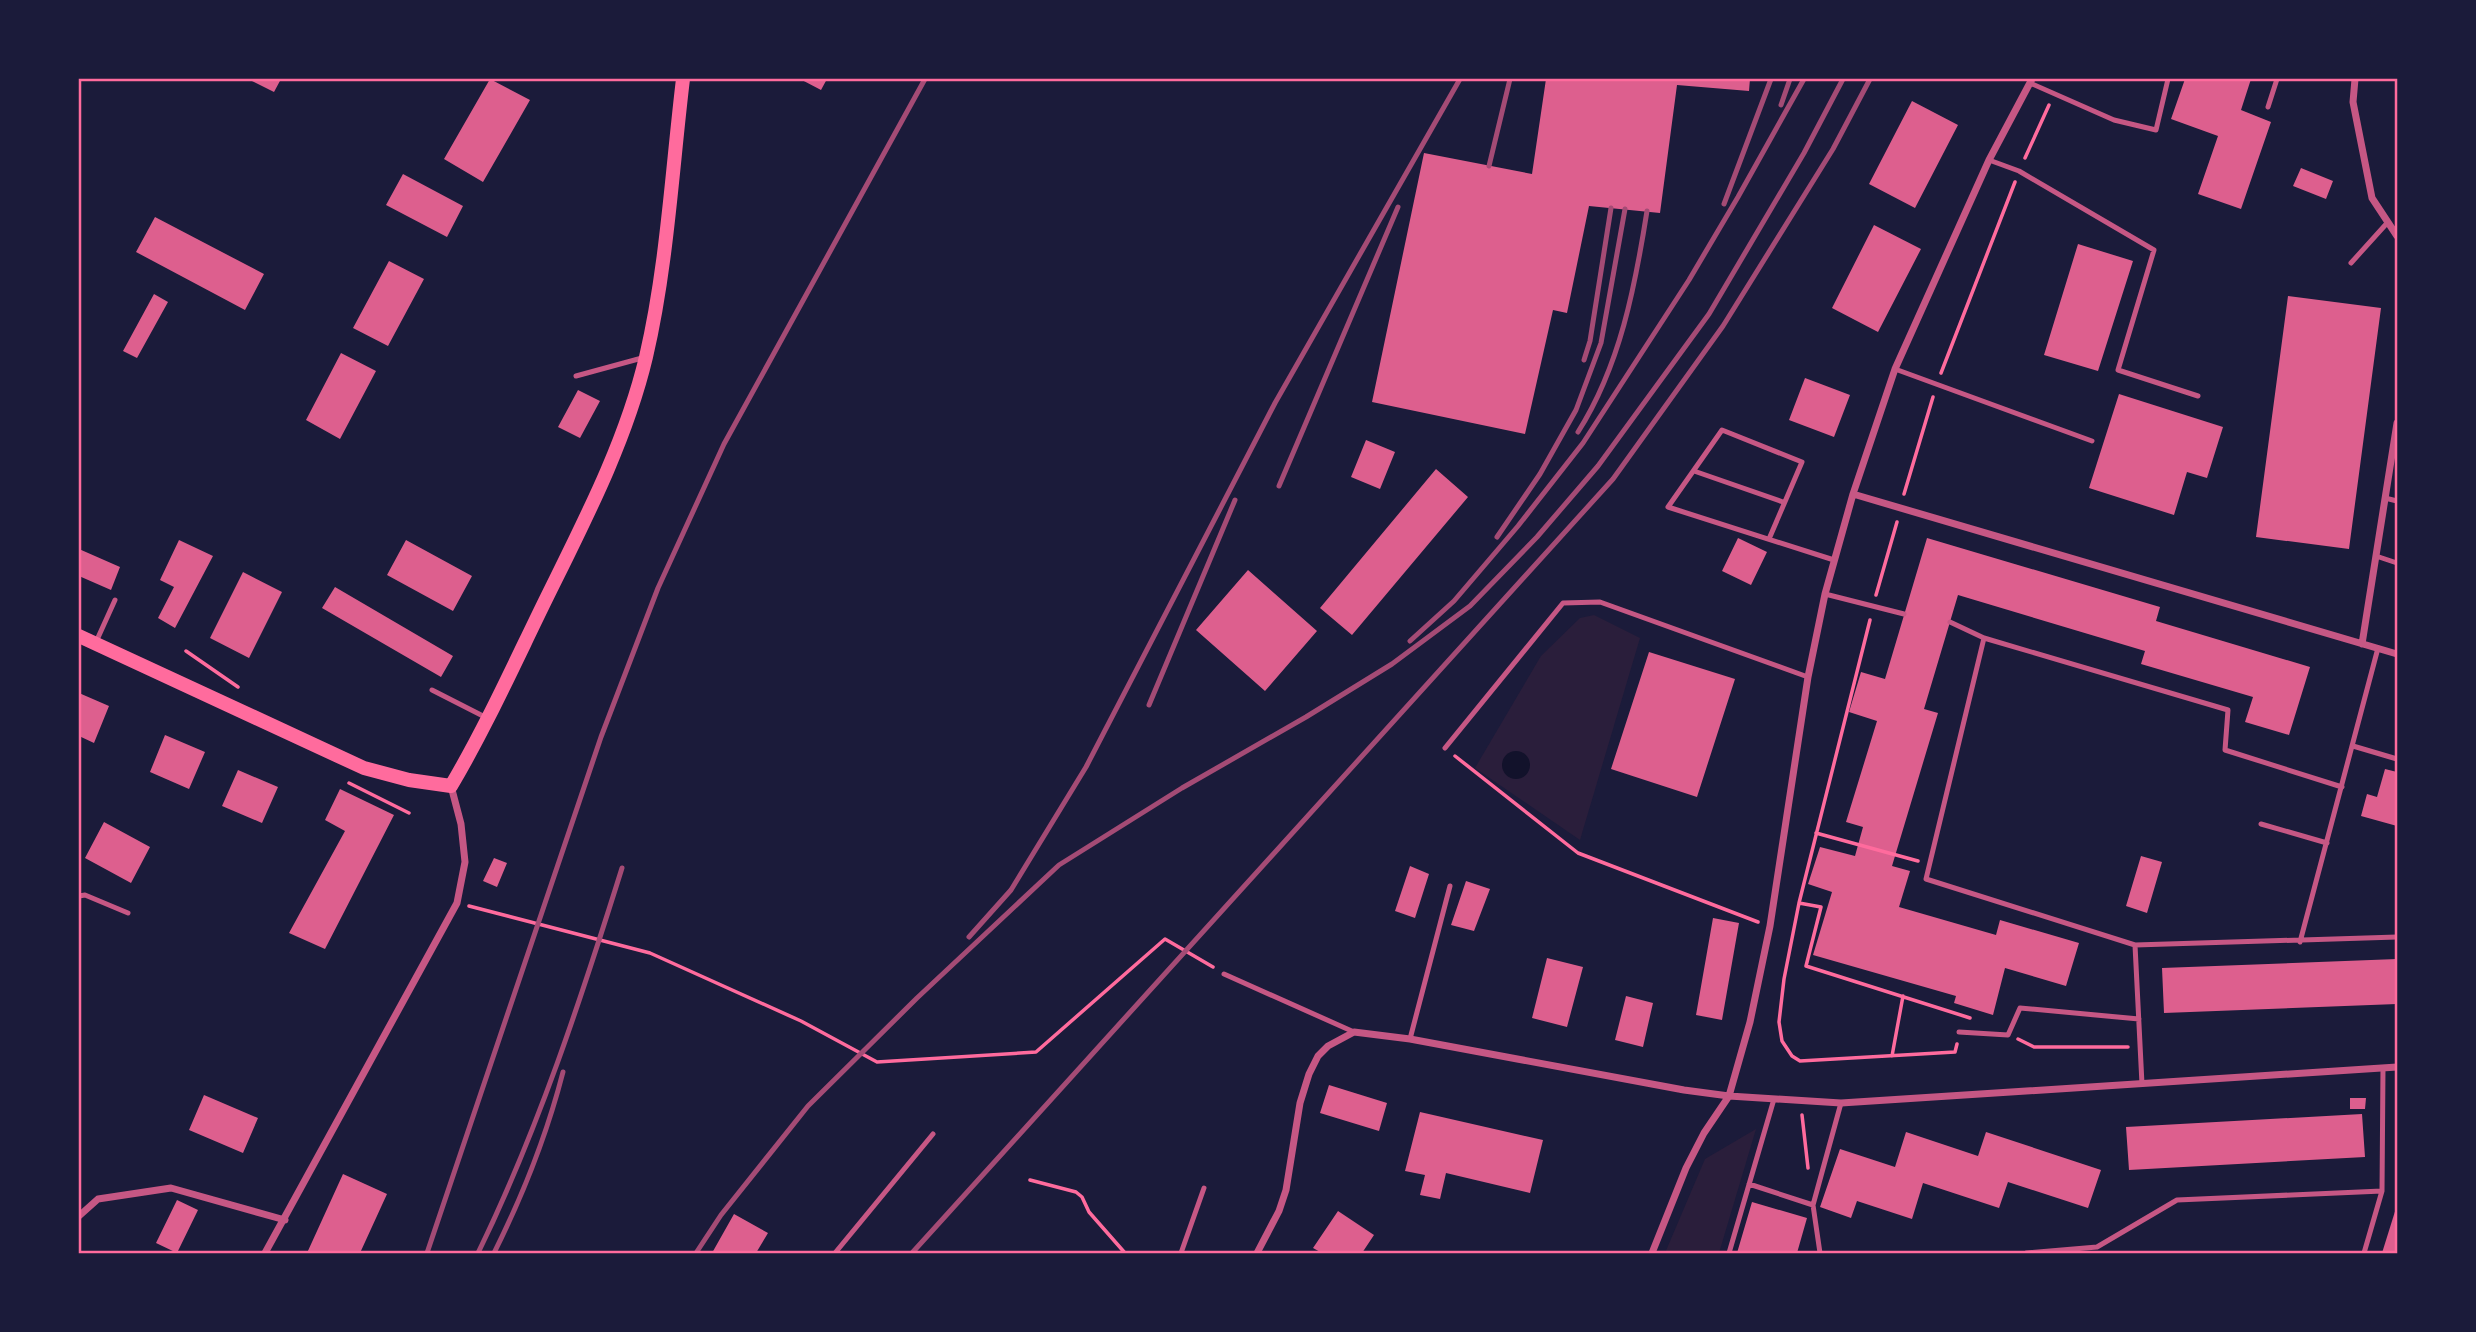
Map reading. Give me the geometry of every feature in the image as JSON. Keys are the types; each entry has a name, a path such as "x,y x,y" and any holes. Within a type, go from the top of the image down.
{"main road":[{"path":"79,637 364,768 409,780 451,786 488,719 574,542 632,406 657,299 683,79"}],"street":[{"path":"2355,79 2353,103 2372,198 2397,236"},
{"path":"1652,1253 1686,1168 1704,1133 1729,1096 1750,1022 1770,926 1808,677 1825,594 1853,494 1895,369 1989,160 2031,81"},
{"path":"2362,644 2397,423"},
{"path":"1853,494 2397,653"},
{"path":"265,1253 457,903 465,862 461,824 451,786"},
{"path":"1257,1253 1279,1211 1286,1190 1300,1103 1309,1074 1318,1056 1328,1046 1354,1032 1410,1039 1684,1090 1841,1104 2397,1067"},
{"path":"79,1214 98,1199 171,1188 285,1220"}],"lane":[{"path":"2031,81 2053,94 2114,120 2155,130 2168,79"},
{"path":"2268,107 2277,79"},
{"path":"1989,160 2019,171 2154,250 2118,370 2198,396"},
{"path":"2351,263 2388,222"},
{"path":"576,376 645,358"},
{"path":"1895,369 2092,441"},
{"path":"1769,539 1801,462 1722,430 1668,507 1834,560"},
{"path":"1694,471 1783,502"},
{"path":"2385,498 2397,501"},
{"path":"2376,556 2397,563"},
{"path":"1825,594 1904,614"},
{"path":"95,643 115,600"},
{"path":"1445,748 1563,603 1600,602 1808,677"},
{"path":"1951,622 1984,638 2228,709 2225,750 2342,788"},
{"path":"1984,638 1926,879 2135,945 2397,937"},
{"path":"2300,942 2378,648"},
{"path":"432,690 488,719"},
{"path":"2353,746 2397,759"},
{"path":"2261,824 2327,842"},
{"path":"1410,1039 1450,886"},
{"path":"79,895 128,913"},
{"path":"2135,945 2142,1084"},
{"path":"1224,974 1354,1032"},
{"path":"1959,1032 2008,1035 2020,1008 2139,1019"},
{"path":"2364,1253 2382,1191 2383,1068"},
{"path":"1729,1253 1774,1099"},
{"path":"1819,1253 1813,1205 1841,1104"},
{"path":"835,1253 933,1134"},
{"path":"1749,1184 1813,1205"},
{"path":"1181,1253 1204,1188"},
{"path":"2026,1253 2097,1250 2177,1200 2382,1191"}],"path":[{"path":"1963,1015 1955,1052 1800,1061 1792,1056 1782,1041 1779,1022 1799,903 1816,833 1873,607 1937,383 2019,171 2053,94"},
{"path":"187,650 238,687"},
{"path":"1445,748 1578,853 1770,926"},
{"path":"1816,833 1930,864"},
{"path":"457,903 650,953 801,1021 877,1062 1036,1052 1165,939 1224,974"},
{"path":"1799,903 1821,907 1806,966 1975,1020"},
{"path":"1892,1056 1903,996"},
{"path":"2008,1035 2034,1047 2140,1047"},
{"path":"1813,1205 1801,1115 1839,1116"},
{"path":"1030,1180 1076,1192 1082,1197 1089,1212 1125,1253"}],"shaded area":[{"path":"1594,615 1640,638 1580,840 1475,768 1541,656 1580,618"},
{"path":"1516,751 1526,755 1530,765 1526,775 1516,779 1506,775 1502,765 1506,755"},
{"path":"1756,1129 1719,1253 1665,1253 1705,1159"}],"building":[{"path":"248,79 281,79 274,92"},
{"path":"490,79 530,100 483,182 444,159"},
{"path":"800,79 827,79 821,90"},
{"path":"1546,79 1750,79 1749,91 1677,85 1660,213 1589,206 1567,313 1553,310 1525,434 1372,402 1424,153 1532,174"},
{"path":"2185,79 2251,79 2241,110 2271,122 2241,209 2198,194 2218,136 2171,119"},
{"path":"1912,101 1958,125 1915,208 1869,184"},
{"path":"2301,168 2333,181 2326,199 2293,186"},
{"path":"403,174 463,206 447,237 386,205"},
{"path":"155,217 264,274 245,310 136,252"},
{"path":"1874,225 1921,249 1878,332 1832,308"},
{"path":"2078,244 2133,261 2098,371 2044,355"},
{"path":"389,261 424,279 388,346 353,328"},
{"path":"154,294 168,302 137,358 123,351"},
{"path":"2288,296 2381,308 2349,549 2256,537"},
{"path":"341,353 376,371 340,439 306,420"},
{"path":"1805,378 1850,395 1834,437 1789,420"},
{"path":"578,390 600,401 580,438 558,427"},
{"path":"2119,394 2223,427 2207,478 2187,472 2174,515 2089,488"},
{"path":"1366,440 1395,452 1380,489 1351,477"},
{"path":"1436,469 1468,497 1352,635 1320,608"},
{"path":"1738,538 1767,552 1751,585 1722,571"},
{"path":"1927,538 2160,607 2156,621 2310,667 2289,735 2245,722 2253,697 2141,664 2145,651 1958,595 1924,709 1938,713 1892,866 1910,871 1899,907 1996,935 2000,920 2079,943 2066,986 2005,968 1993,1015 1954,1003 1956,996 1813,955 1832,892 1808,884 1820,847 1855,856 1863,827 1846,822 1877,721 1849,712 1861,672 1885,679"},
{"path":"179,540 213,556 175,628 158,618 174,587 160,580"},
{"path":"406,540 472,576 453,611 387,575"},
{"path":"79,549 120,567 111,590 79,576"},
{"path":"1248,570 1317,631 1265,691 1196,630"},
{"path":"243,572 282,592 249,658 210,638"},
{"path":"335,587 453,656 441,677 322,608"},
{"path":"1649,652 1735,679 1697,797 1611,769"},
{"path":"79,693 109,706 94,743 79,736"},
{"path":"165,735 205,752 189,789 150,772"},
{"path":"2385,769 2397,772 2397,826 2361,816 2367,794 2377,797"},
{"path":"238,770 278,787 262,823 222,806"},
{"path":"340,789 394,815 325,949 289,933 345,831 325,820"},
{"path":"104,822 150,847 131,883 85,858"},
{"path":"2141,856 2162,862 2147,913 2126,906"},
{"path":"494,858 507,863 497,887 483,881"},
{"path":"1410,866 1429,874 1415,918 1395,911"},
{"path":"1466,881 1490,889 1474,931 1451,925"},
{"path":"1713,918 1739,923 1722,1020 1696,1015"},
{"path":"1547,958 1583,967 1567,1027 1532,1018"},
{"path":"2397,959 2397,1004 2164,1013 2162,968"},
{"path":"1626,996 1653,1003 1643,1047 1615,1040"},
{"path":"1329,1085 1387,1103 1379,1131 1320,1113"},
{"path":"204,1095 258,1118 243,1153 189,1130"},
{"path":"2350,1098 2366,1098 2365,1109 2350,1109"},
{"path":"1420,1112 1543,1140 1530,1193 1446,1173 1440,1199 1420,1195 1425,1175 1405,1171"},
{"path":"2362,1114 2365,1157 2129,1170 2126,1127"},
{"path":"1906,1132 1978,1156 1986,1132 2101,1170 2088,1208 2008,1182 1999,1208 1923,1183 1912,1219 1857,1201 1851,1218 1820,1207 1840,1149 1895,1167"},
{"path":"343,1174 387,1194 360,1253 307,1253"},
{"path":"177,1200 198,1210 177,1253 156,1243"},
{"path":"1752,1202 1807,1218 1797,1253 1737,1253"},
{"path":"2397,1205 2397,1253 2382,1253"},
{"path":"1338,1211 1374,1235 1362,1253 1322,1253 1313,1248"},
{"path":"734,1214 768,1233 756,1253 712,1253"}],"railway":[{"path":"427,1253 601,737 658,588 724,444 925,79"},
{"path":"969,937 1011,890 1086,767 1275,403 1460,79"},
{"path":"1489,166 1510,79"},
{"path":"1724,204 1771,79"},
{"path":"1781,105 1790,79"},
{"path":"1410,641 1454,601 1518,526 1583,443 1689,280 1804,79"},
{"path":"696,1253 721,1215 808,1106 917,998 1059,865 1182,788 1392,664 1470,606 1537,537 1598,466 1709,314 1804,153 1843,79"},
{"path":"912,1253 1613,479 1723,326 1833,149 1870,79"},
{"path":"1279,486 1398,207"},
{"path":"1584,360 1590,341 1611,208"},
{"path":"1497,537 1540,474 1576,410 1601,343 1625,209"},
{"path":"1578,432 1605,380 1624,325 1647,211"},
{"path":"1149,705 1235,500"},
{"path":"478,1253 539,1112 622,868"},
{"path":"494,1253 533,1165 563,1072"}]}
